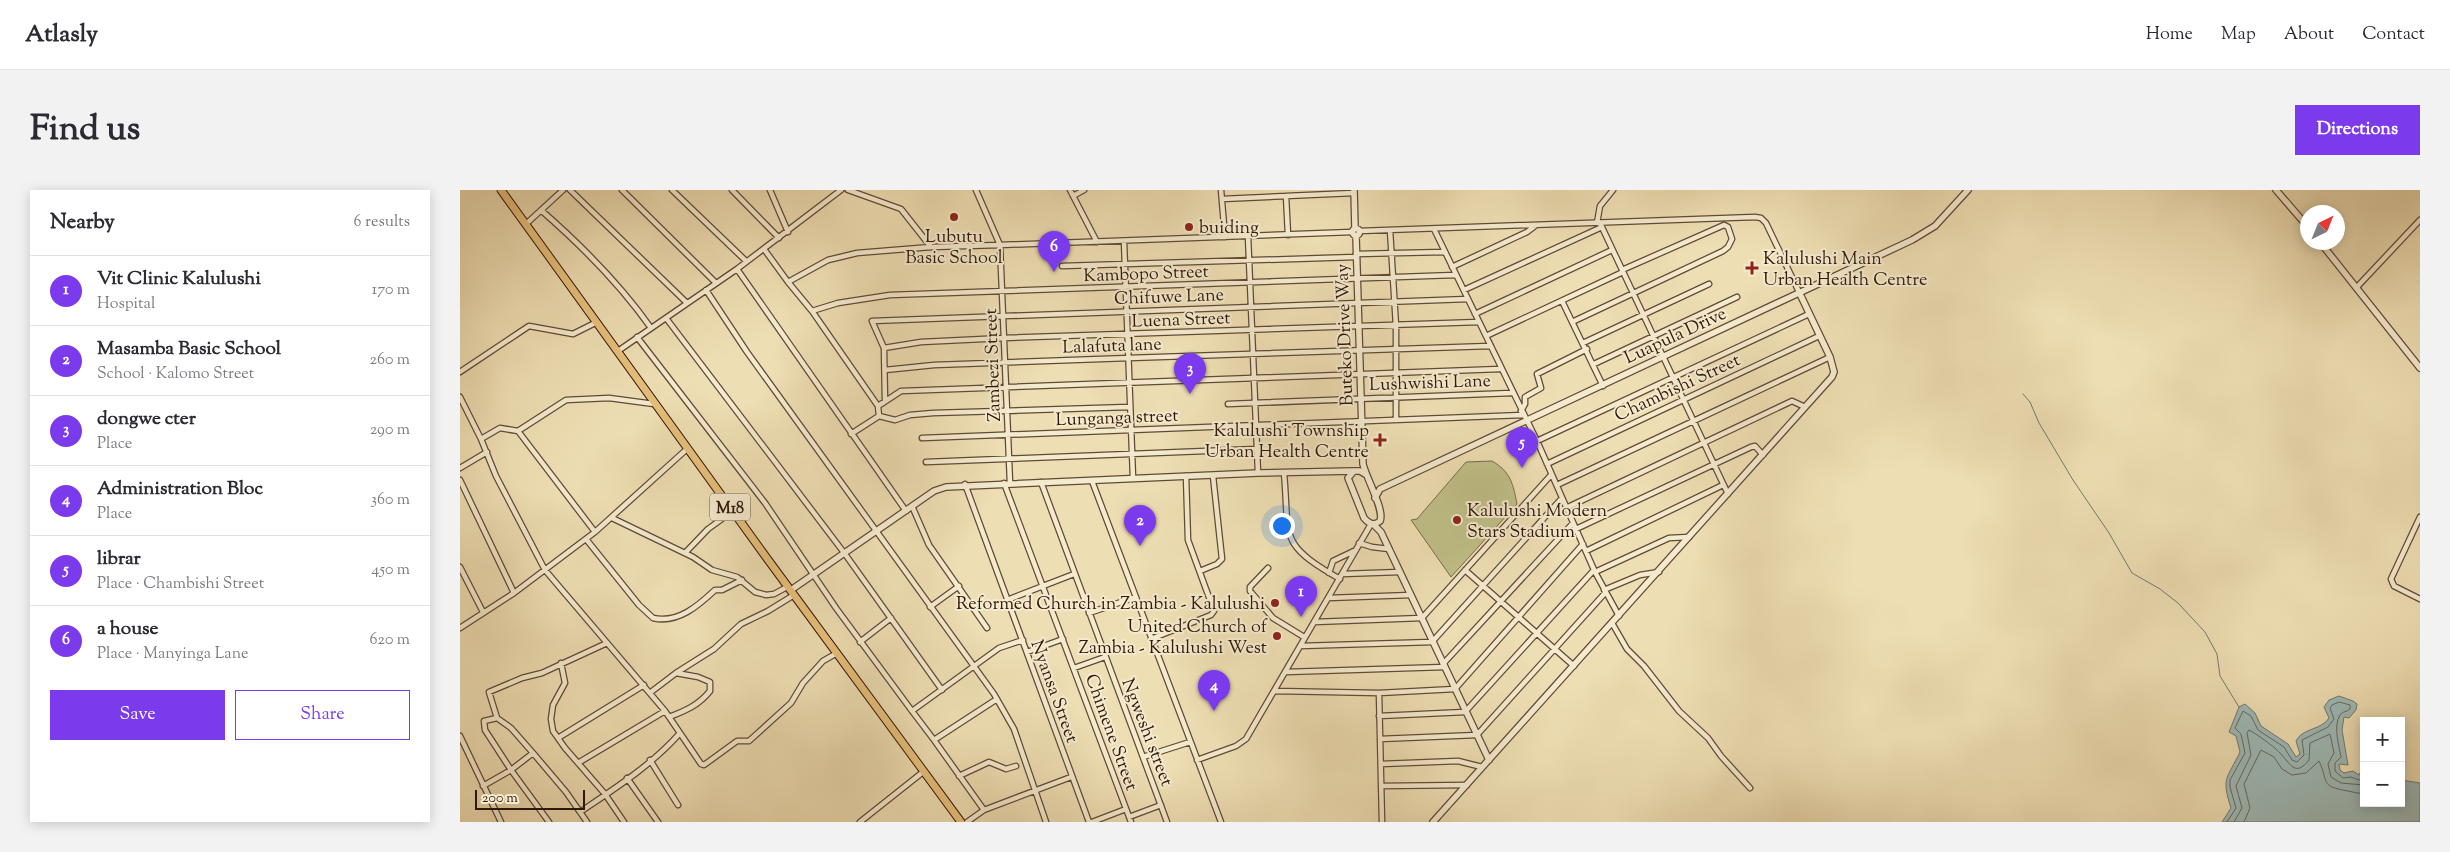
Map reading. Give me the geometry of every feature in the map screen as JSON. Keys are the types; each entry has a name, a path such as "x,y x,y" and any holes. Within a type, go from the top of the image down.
{"main road":[{"name":"M18","path":"501,190 791,591 961,822"}],"street":[{"path":"526,224 563,190"},
{"path":"570,190 687,303"},
{"path":"622,190 716,283"},
{"path":"672,190 746,261"},
{"path":"732,190 779,238"},
{"path":"770,190 788,232"},
{"path":"618,351 737,269 841,190"},
{"path":"848,190 901,209 931,247"},
{"name":"Zambezi Street","path":"976,190 1000,245 1008,435 1007,483"},
{"path":"1070,190 1097,242"},
{"path":"1074,196 1084,190"},
{"path":"1221,190 1224,237"},
{"path":"1613,190 1600,206 1599,224 1655,337 1672,378 1728,494"},
{"name":"Luapula Drive","path":"1380,489 1800,294 1924,234 1935,226 1968,190"},
{"path":"2276,190 2300,218"},
{"path":"1222,199 1354,192"},
{"name":"Buteko Drive Way","path":"1354,192 1363,464 1365,474 1382,513 1381,532"},
{"path":"1288,234 1289,194"},
{"path":"542,210 630,298 651,328"},
{"path":"788,282 828,260 857,253 931,247 1755,217 1764,221 1830,357 1834,372 1832,377 1433,822"},
{"path":"1572,322 1725,249 1732,239 1726,226 1729,218"},
{"path":"2357,287 2420,220"},
{"path":"1464,290 1599,224"},
{"path":"1452,268 1527,232 1536,225"},
{"path":"1486,336 1622,271 1726,226"},
{"path":"1434,229 1526,422 1537,441 1594,571 1619,616"},
{"path":"1390,230 1396,326 1396,419"},
{"path":"1248,236 1258,473"},
{"path":"1124,241 1133,478"},
{"path":"764,249 812,311 878,406 879,416"},
{"path":"1475,314 1612,250"},
{"path":"2327,250 2420,368"},
{"path":"1062,266 1444,252"},
{"path":"737,269 851,434 909,508 928,545 959,586 987,628"},
{"name":"Kambopo Street","path":"812,311 838,303 890,295 1394,279 1456,275"},
{"path":"1583,342 1709,284"},
{"path":"706,290 747,352 997,699 1014,729 1046,822"},
{"path":"1594,364 1737,297"},
{"name":"Chifuwe Lane","path":"884,348 872,321 1468,299"},
{"path":"1562,300 1603,386"},
{"path":"1537,441 1809,314"},
{"path":"666,318 845,554 942,690"},
{"path":"460,372 529,326 573,334 597,322"},
{"name":"Luena Street","path":"884,348 921,342 1004,338 1479,322"},
{"name":"Chambishi Street","path":"1547,464 1819,336"},
{"path":"637,337 765,503 860,642 984,810"},
{"name":"Lalafuta lane","path":"885,370 934,366 1128,358 1490,346"},
{"path":"884,348 885,401"},
{"path":"1522,413 1525,397 1542,388 1537,374 1587,349"},
{"path":"1557,486 1830,357"},
{"path":"878,406 901,391 1396,374 1500,368"},
{"name":"Lushwishi Lane","path":"1228,404 1512,393"},
{"path":"460,397 481,439 496,476 545,570 651,692 701,764 704,765 737,741 749,741 790,703 803,683 823,661 837,652"},
{"path":"481,439 500,428 518,431 566,400 609,398 655,404"},
{"path":"1566,508 1792,401 1805,407"},
{"path":"851,434 879,416 895,420 910,415 1129,407"},
{"name":"Lunganga street","path":"922,438 1361,422 1522,413"},
{"path":"518,431 595,532"},
{"path":"1576,529 1753,446 1763,455"},
{"path":"460,628 514,593 595,532 688,448"},
{"path":"926,462 1256,449"},
{"path":"460,468 486,452"},
{"path":"1348,478 1363,464"},
{"path":"1338,471 1348,478 1364,518 1381,532 1489,760"},
{"path":"651,692 676,673 714,649 741,624 773,609 791,591 934,491 965,484 1338,471 1356,471 1365,474"},
{"path":"1284,473 1289,534 1308,561 1330,573 1341,576 1400,572"},
{"path":"1314,622 1422,618 1551,475"},
{"path":"1151,639 1213,614 1188,540 1186,476"},
{"path":"1200,571 1217,564 1222,559 1213,476"},
{"path":"460,480 514,593"},
{"path":"1092,480 1221,822"},
{"name":"Ngweshi street","path":"1041,482 1104,657 1167,822"},
{"name":"Chimene Street","path":"1007,483 1130,819"},
{"name":"Nyansa Street","path":"965,484 1071,777 1091,822"},
{"path":"1586,550 1723,485"},
{"path":"1370,486 1380,489 1375,498"},
{"path":"1300,646 1432,642 1562,498"},
{"path":"685,553 708,530 733,511"},
{"path":"2420,517 2391,579 2394,586 2420,599"},
{"path":"612,518 685,553 712,570 728,573 742,580 754,592 766,595 791,591"},
{"path":"1197,760 1236,746 1246,739 1359,543 1372,524 1381,519"},
{"path":"1286,672 1444,665 1573,523"},
{"path":"1379,716 1465,712 1594,571 1669,538 1689,537"},
{"path":"586,539 639,605 653,618 673,617 693,609 703,604 715,590 722,590 742,580"},
{"path":"1359,543 1372,548 1389,549"},
{"path":"1275,691 1379,693 1455,689 1583,544"},
{"path":"1330,573 1333,562 1355,551"},
{"path":"460,567 483,612"},
{"path":"1268,568 1250,587 1250,591 1273,618 1304,637"},
{"path":"1465,570 1520,616 1574,666"},
{"path":"1380,739 1477,736 1604,591 1640,575 1659,572"},
{"path":"1007,600 1074,574"},
{"path":"930,607 959,586"},
{"path":"1328,598 1411,596"},
{"path":"1089,613 1136,597"},
{"path":"860,642 891,618"},
{"path":"1612,623 1627,649 1644,666 1679,711 1708,738 1721,756 1750,788"},
{"path":"1027,652 1063,639"},
{"path":"912,711 999,648 1023,640"},
{"path":"587,822 555,777 511,728 497,718 489,692 517,680 542,673 607,642"},
{"path":"1074,668 1104,657"},
{"path":"561,663 564,688 553,705 551,719 553,731 605,794 624,822"},
{"path":"669,717 691,708 711,688 707,680 676,673"},
{"path":"558,738 644,685"},
{"path":"1379,693 1382,822"},
{"path":"934,740 997,699"},
{"path":"578,763 665,711"},
{"path":"497,718 488,719 482,723 511,770 549,822"},
{"path":"580,812 666,748 680,733"},
{"path":"460,736 501,822"},
{"path":"1143,757 1190,742"},
{"path":"460,753 467,751"},
{"path":"483,786 511,770 533,753"},
{"path":"650,760 678,805"},
{"path":"1381,764 1458,761 1482,767"},
{"path":"959,776 989,762 1007,769 1016,766"},
{"path":"860,822 923,772"},
{"path":"967,822 984,810 1071,777"},
{"path":"627,778 658,822"},
{"path":"1381,786 1467,785"},
{"path":"1130,819 1161,805"},
{"path":"1091,822 1126,809"}],"shaded area":[{"name":"Kalulushi Modern Stars Stadium","path":"1492,461 1510,479 1517,504 1451,577 1411,520 1417,519 1466,462"}],"water":[{"path":"2339,696 2357,704 2356,710 2349,718 2344,717 2342,730 2348,765 2339,764 2340,770 2344,773 2353,771 2359,775 2360,773 2360,807 2405,807 2405,781 2420,783 2420,822 2222,822 2231,808 2226,790 2227,778 2240,752 2236,736 2229,732 2239,707 2245,704 2255,713 2261,726 2288,744 2296,757 2300,754 2296,741 2299,737 2322,725 2329,718 2324,707 2329,700"}],"waterway":[{"path":"2023,394 2030,402 2039,423 2073,480 2109,533 2132,573 2160,589 2178,603 2205,632 2217,654 2220,676 2239,707"}],"place":[{"name":"Lubutu Basic School","path":"954,217"},
{"name":"buiding","path":"1189,227"},
{"name":"Kalulushi Main Urban Health Centre","path":"1752,268"},
{"name":"a house","path":"1054,272"},
{"name":"dongwe cter","path":"1190,394"},
{"name":"Kalulushi Township Urban Health Centre","path":"1380,440"},
{"name":"librar","path":"1522,468"},
{"name":"Kalulushi Modern Stars Stadium","path":"1457,520"},
{"name":"Masamba Basic School","path":"1140,546"},
{"name":"Reformed Church in Zambia - Kalulushi","path":"1275,603"},
{"name":"Vit Clinic Kalulushi","path":"1301,617"},
{"name":"United Church of Zambia - Kalulushi West","path":"1277,636"},
{"name":"Administration Bloc","path":"1214,711"}]}
